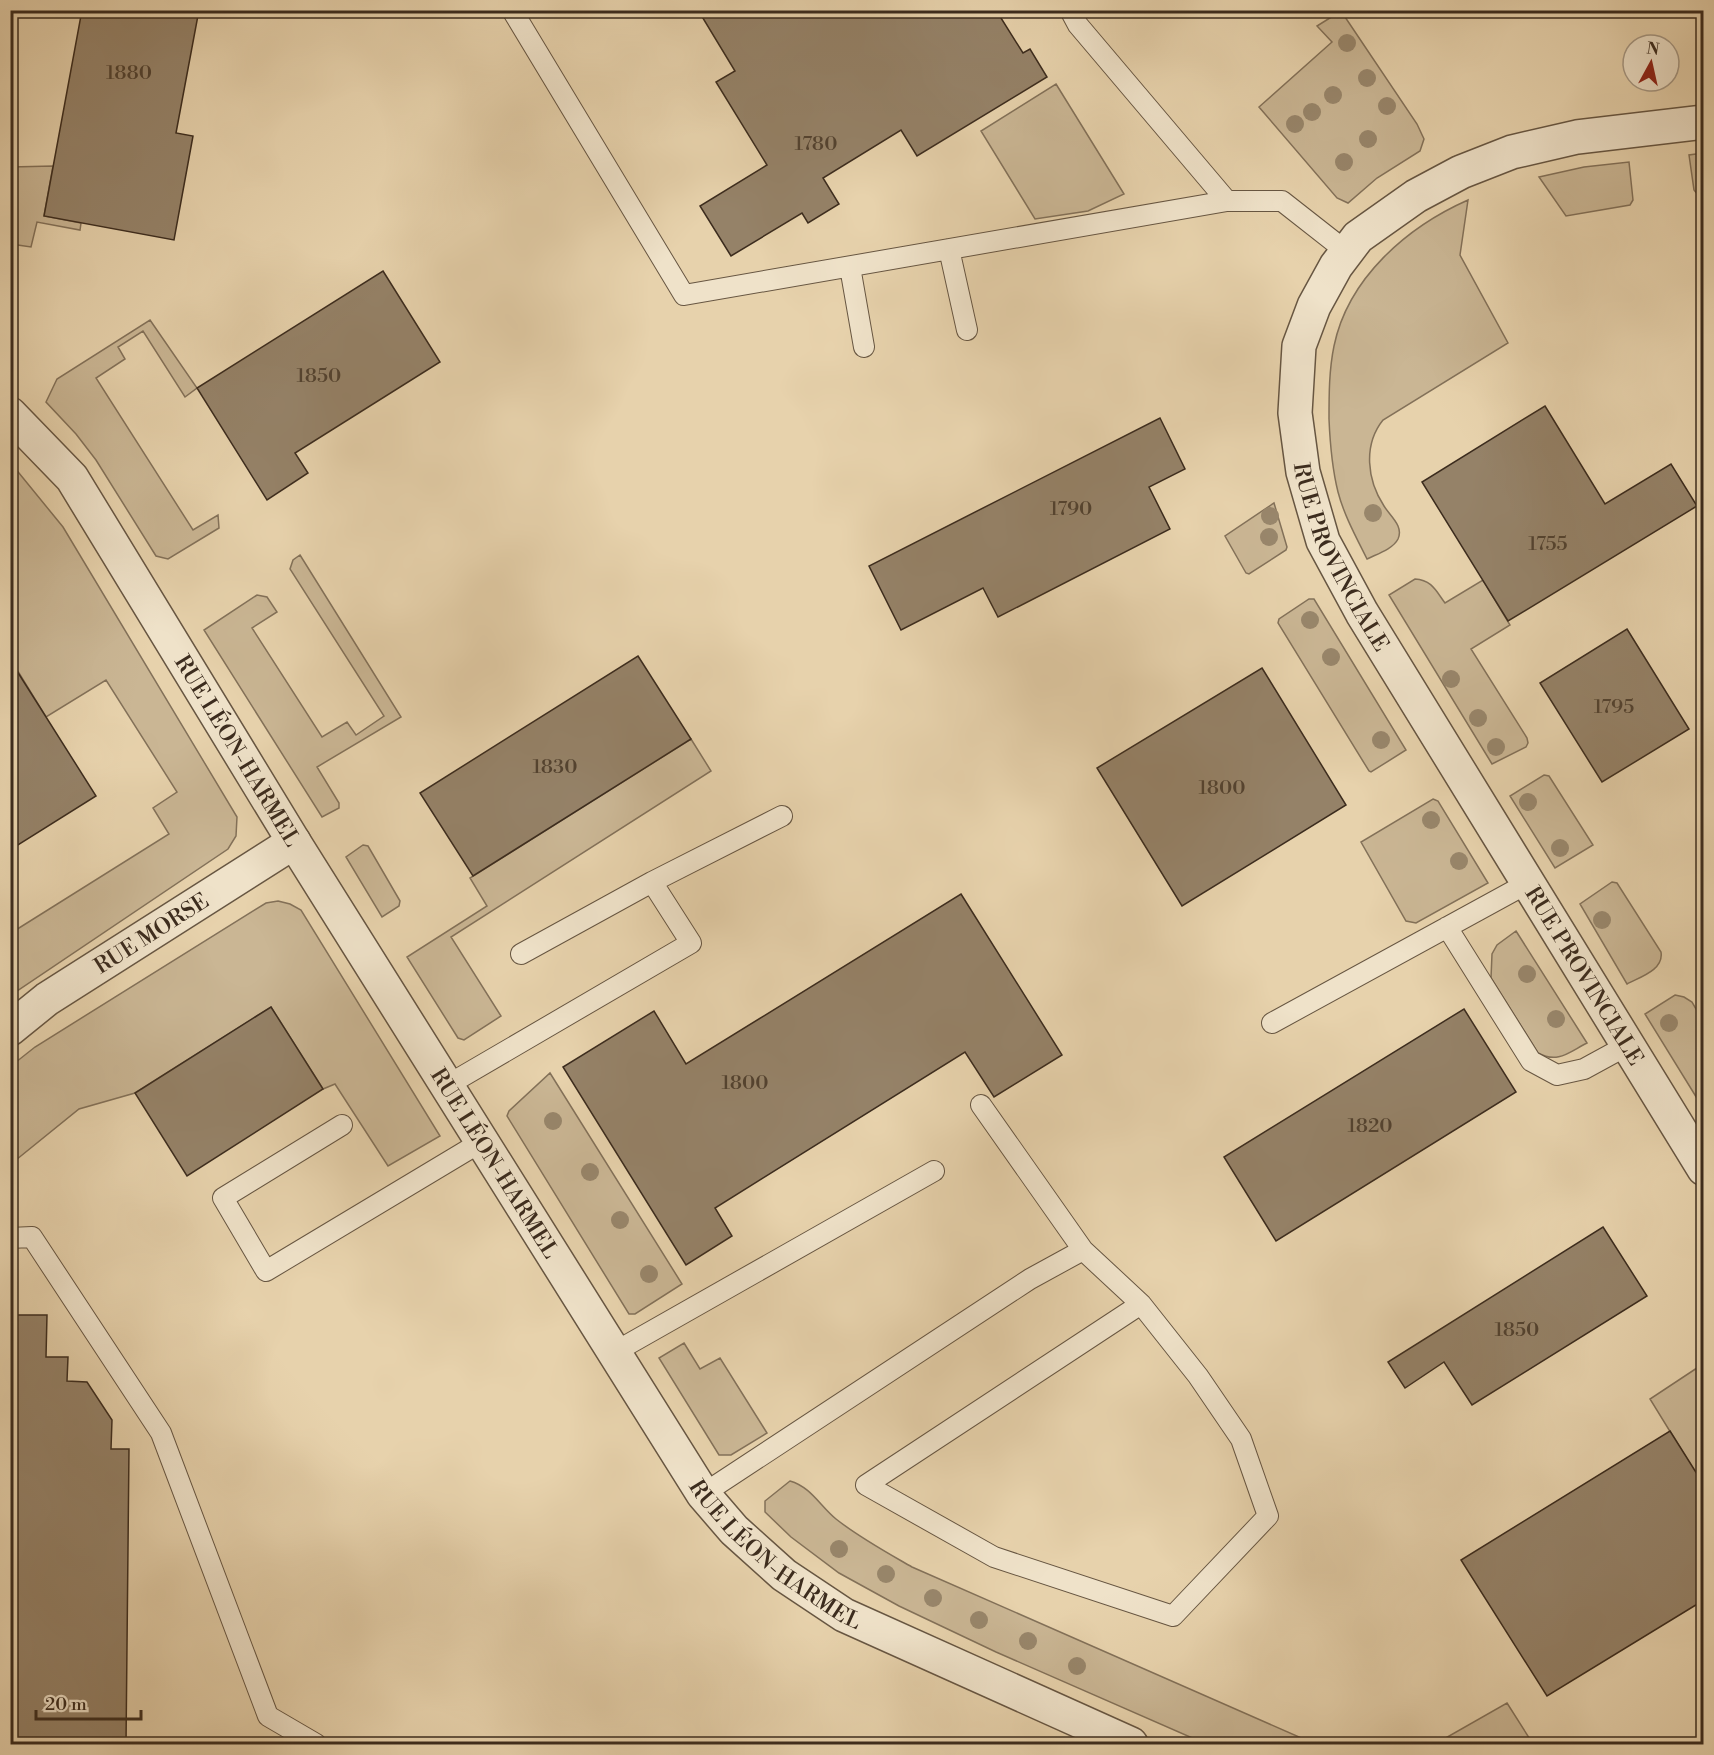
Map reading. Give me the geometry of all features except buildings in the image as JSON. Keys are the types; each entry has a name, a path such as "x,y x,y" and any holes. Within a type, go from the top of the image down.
{"street":[{"name":"RUE PROVINCIALE","path":"1704,122 1577,137 1512,152 1461,172 1416,196 1358,237 1335,266 1314,306 1299,346 1295,413 1303,472 1323,541 1362,613 1704,1169"},
{"name":"RUE LÉON-HARMEL","path":"10,414 72,478 294,842 703,1494 734,1530 784,1575 844,1616 1131,1744"},
{"name":"RUE MORSE","path":"10,1029 47,999 294,842"}],"lane":[{"path":"512,10 684,295 1227,201 1282,201 1347,252"},
{"path":"1070,10 1078,25 1227,201"},
{"path":"949,249 967,330"},
{"path":"850,267 864,347"},
{"path":"521,954 652,882 782,816"},
{"path":"446,1086 691,943 652,882"},
{"path":"1272,1023 1528,883"},
{"path":"1447,927 1532,1062 1557,1075 1584,1069 1628,1045"},
{"path":"981,1106 1083,1250 1141,1304 1198,1376 1241,1439 1268,1516 1173,1616 994,1557 866,1485 1141,1304"},
{"path":"342,1125 223,1198 266,1271 481,1142"},
{"path":"613,1353 934,1171"},
{"path":"10,1238 32,1237 160,1433 268,1716 316,1744"},
{"path":"703,1494 1030,1279 1083,1250"}],"shaded area":[{"path":"1341,11 1417,124 1424,139 1420,151 1377,178 1348,203 1337,198 1259,107 1332,42 1317,26"},
{"path":"1056,84 1124,194 1088,211 1035,219 981,131"},
{"path":"1703,153 1703,195 1698,195 1694,190 1689,155"},
{"path":"1629,162 1633,200 1630,205 1566,216 1539,177 1584,167"},
{"path":"53,166 44,216 81,223 80,230 37,222 31,247 11,244 11,167"},
{"path":"1468,200 1460,255 1508,343 1383,420 1372,440 1371,474 1378,496 1396,521 1399,534 1396,543 1367,559 1344,509 1333,465 1329,428 1330,373 1341,321 1366,277 1383,258 1423,225"},
{"path":"150,320 197,388 185,397 143,331 118,347 125,359 96,378 193,530 218,515 219,528 168,559 156,556 96,460 76,434 46,402 57,379"},
{"path":"10,462 63,527 237,817 236,836 228,849 11,995 11,933 169,834 153,808 177,792 106,680 46,717 11,660"},
{"path":"1274,503 1286,550 1249,574 1246,573 1225,536"},
{"path":"300,555 401,717 317,767 339,803 339,808 322,817 204,630 257,595 267,597 277,612 252,628 322,737 347,722 356,735 384,716 290,569 293,560"},
{"path":"1415,579 1430,584 1445,603 1483,580 1510,625 1471,649 1527,738 1526,747 1492,764 1389,595"},
{"path":"1309,599 1314,599 1406,750 1371,772 1278,623 1279,619"},
{"path":"691,739 711,771 451,937 501,1016 464,1040 458,1038 407,957 487,906 470,878"},
{"path":"1544,775 1549,776 1593,845 1555,868 1510,796"},
{"path":"1433,799 1438,801 1488,883 1416,923 1406,921 1361,842"},
{"path":"363,845 368,846 400,901 399,906 382,917 346,857"},
{"path":"1612,882 1617,883 1661,952 1659,964 1655,968 1627,984 1580,904"},
{"path":"278,901 301,910 440,1136 388,1166 335,1084 323,1089 271,1007 135,1093 79,1109 11,1164 11,1066 35,1047 266,903"},
{"path":"1516,931 1587,1043 1563,1056 1552,1057 1538,1053 1491,978 1492,954 1497,945"},
{"path":"1675,995 1692,1002 1703,1021 1703,1108 1645,1014"},
{"path":"550,1073 682,1284 635,1314 629,1314 507,1116 509,1111"},
{"path":"684,1343 700,1369 720,1358 767,1433 731,1455 719,1455 659,1358"},
{"path":"1703,1364 1703,1485 1650,1399"},
{"path":"790,1481 810,1492 830,1514 845,1526 912,1567 1315,1744 1206,1744 996,1652 899,1606 839,1573 791,1537 765,1512 765,1501"},
{"path":"1507,1703 1533,1744 1435,1744"}]}
